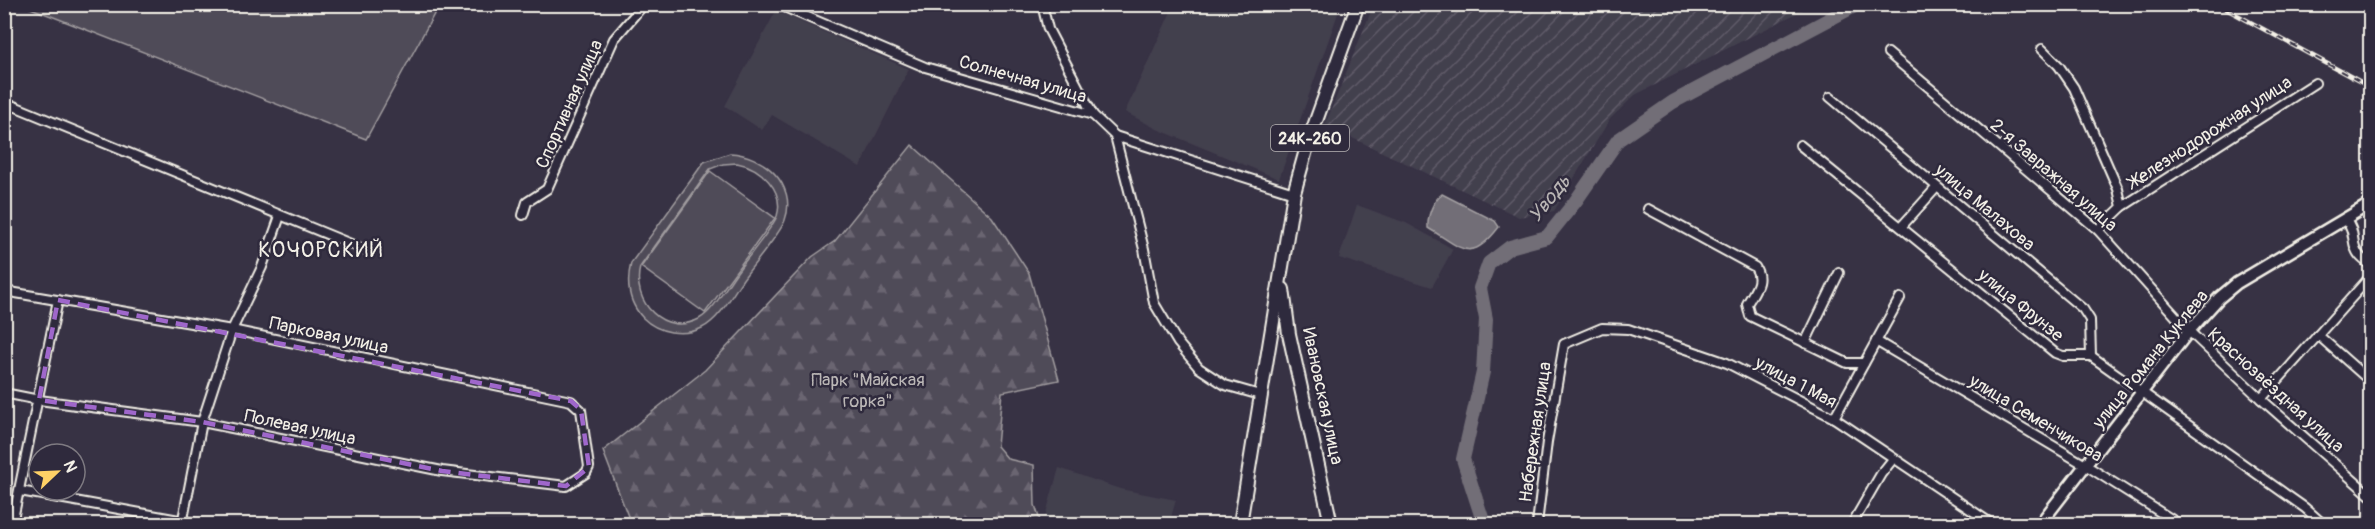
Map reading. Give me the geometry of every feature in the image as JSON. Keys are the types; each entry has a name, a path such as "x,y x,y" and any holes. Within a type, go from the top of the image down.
{"main road":[{"name":"Ивановская улица","path":"1240,525 1294,193 1308,142 1358,4"},
{"name":"Ивановская улица","path":"1282,276 1295,356 1331,525"},
{"path":"1268,352 1279,347 1295,356"}],"street":[{"name":"Спортивная улица","path":"524,215 527,202 547,189 614,39 644,4"},
{"name":"Солнечная улица","path":"777,4 925,67 1093,115 1115,136 1294,193"},
{"path":"2320,4 2329,4"},
{"path":"2367,4 2370,10"},
{"path":"1042,5 1048,29 1093,115"},
{"path":"2042,49 2059,66 2074,88 2118,189 2122,207"},
{"name":"2-я Завражная улица","path":"1888,53 2098,230 2189,331"},
{"name":"Железнодорожная улица","path":"2098,230 2122,207 2315,83"},
{"name":"улица Малахова","path":"1830,97 2083,309 2090,320 2091,356"},
{"path":"14,106 368,251"},
{"path":"1115,136 1144,249 1154,303 1179,344 1199,368 1225,385 1260,395"},
{"name":"улица Фрунзе","path":"1800,145 2055,353 2063,356 2091,356"},
{"path":"1901,227 1937,187"},
{"name":"улица Романа Куклева","path":"2040,525 2189,331 2218,298 2237,283 2370,204"},
{"path":"1648,208 1755,267 1760,274 1759,283 1747,304 1750,316 1847,363 1864,363"},
{"path":"182,523 202,422 232,330 262,267 280,216"},
{"path":"2345,218 2354,232 2358,254 2370,265"},
{"path":"1805,343 1839,273"},
{"path":"2261,399 2370,277"},
{"name":"Парковая улица","path":"4,291 232,330 570,400 581,410 589,467 586,473"},
{"path":"1834,418 1900,298"},
{"path":"12,525 58,300"},
{"name":"улица 1 Мая","path":"1564,344 1602,328 1629,329 1727,363 1834,418 1992,525"},
{"name":"Краснозвёздная улица","path":"2189,331 2261,399 2370,495"},
{"path":"2318,336 2370,381"},
{"name":"улица Семенчикова","path":"1876,341 2087,466 2179,525"},
{"name":"Набережная улица","path":"1537,525 1547,442 1564,344"},
{"path":"2091,356 2305,508 2323,525"},
{"name":"Полевая улица","path":"4,393 39,400 202,422 442,471 566,486 586,473"},
{"path":"1852,525 1881,474 1893,459"},
{"path":"20,491 201,525"}],"highlighted area":[{"path":"58,300 571,401 581,410 589,467 566,486 442,471 202,422 39,400"}],"shaded area":[{"path":"1374,4 1813,5 1635,95 1610,119 1554,211 1519,217 1325,125"},
{"path":"1174,5 1341,5 1279,179 1157,129 1125,112"},
{"path":"776,11 909,69 860,167 772,115 762,130 725,106"},
{"path":"1442,194 1495,221 1499,227 1480,246 1465,249 1458,246 1428,228 1431,209"},
{"path":"1357,205 1406,223 1453,249 1432,287 1339,258"},
{"path":"1059,468 1120,489 1176,500 1169,524 1062,524 1045,517"}],"green space":[{"path":"23,5 439,5 366,139"},
{"name":"Парк \"Майская горка\"","path":"912,145 992,217 1029,273 1059,380 1002,392 997,446 1008,459 1034,465 1035,505 1041,524 631,524 603,451 705,370 812,257 835,241"},
{"path":"730,153 754,159 765,165 782,183 788,207 785,220 778,233 714,319 695,331 671,332 649,323 638,312 631,299 629,270 631,263 704,162","holes":["723,164 746,165 762,175 774,189 779,206 774,222 704,316 686,323 663,320 645,304 640,292 640,267 710,169"]},
{"path":"710,171 775,218 705,313 641,267"}],"waterway":[{"name":"Уводь","path":"1484,524 1463,459 1483,372 1486,319 1480,288 1489,263 1510,247 1547,237 1575,202 1618,140 1673,102 1858,4"}],"railway":[{"path":"2217,4 2370,87"}],"district":[{"name":"КОЧОРСКИЙ","path":"321,250"}]}
